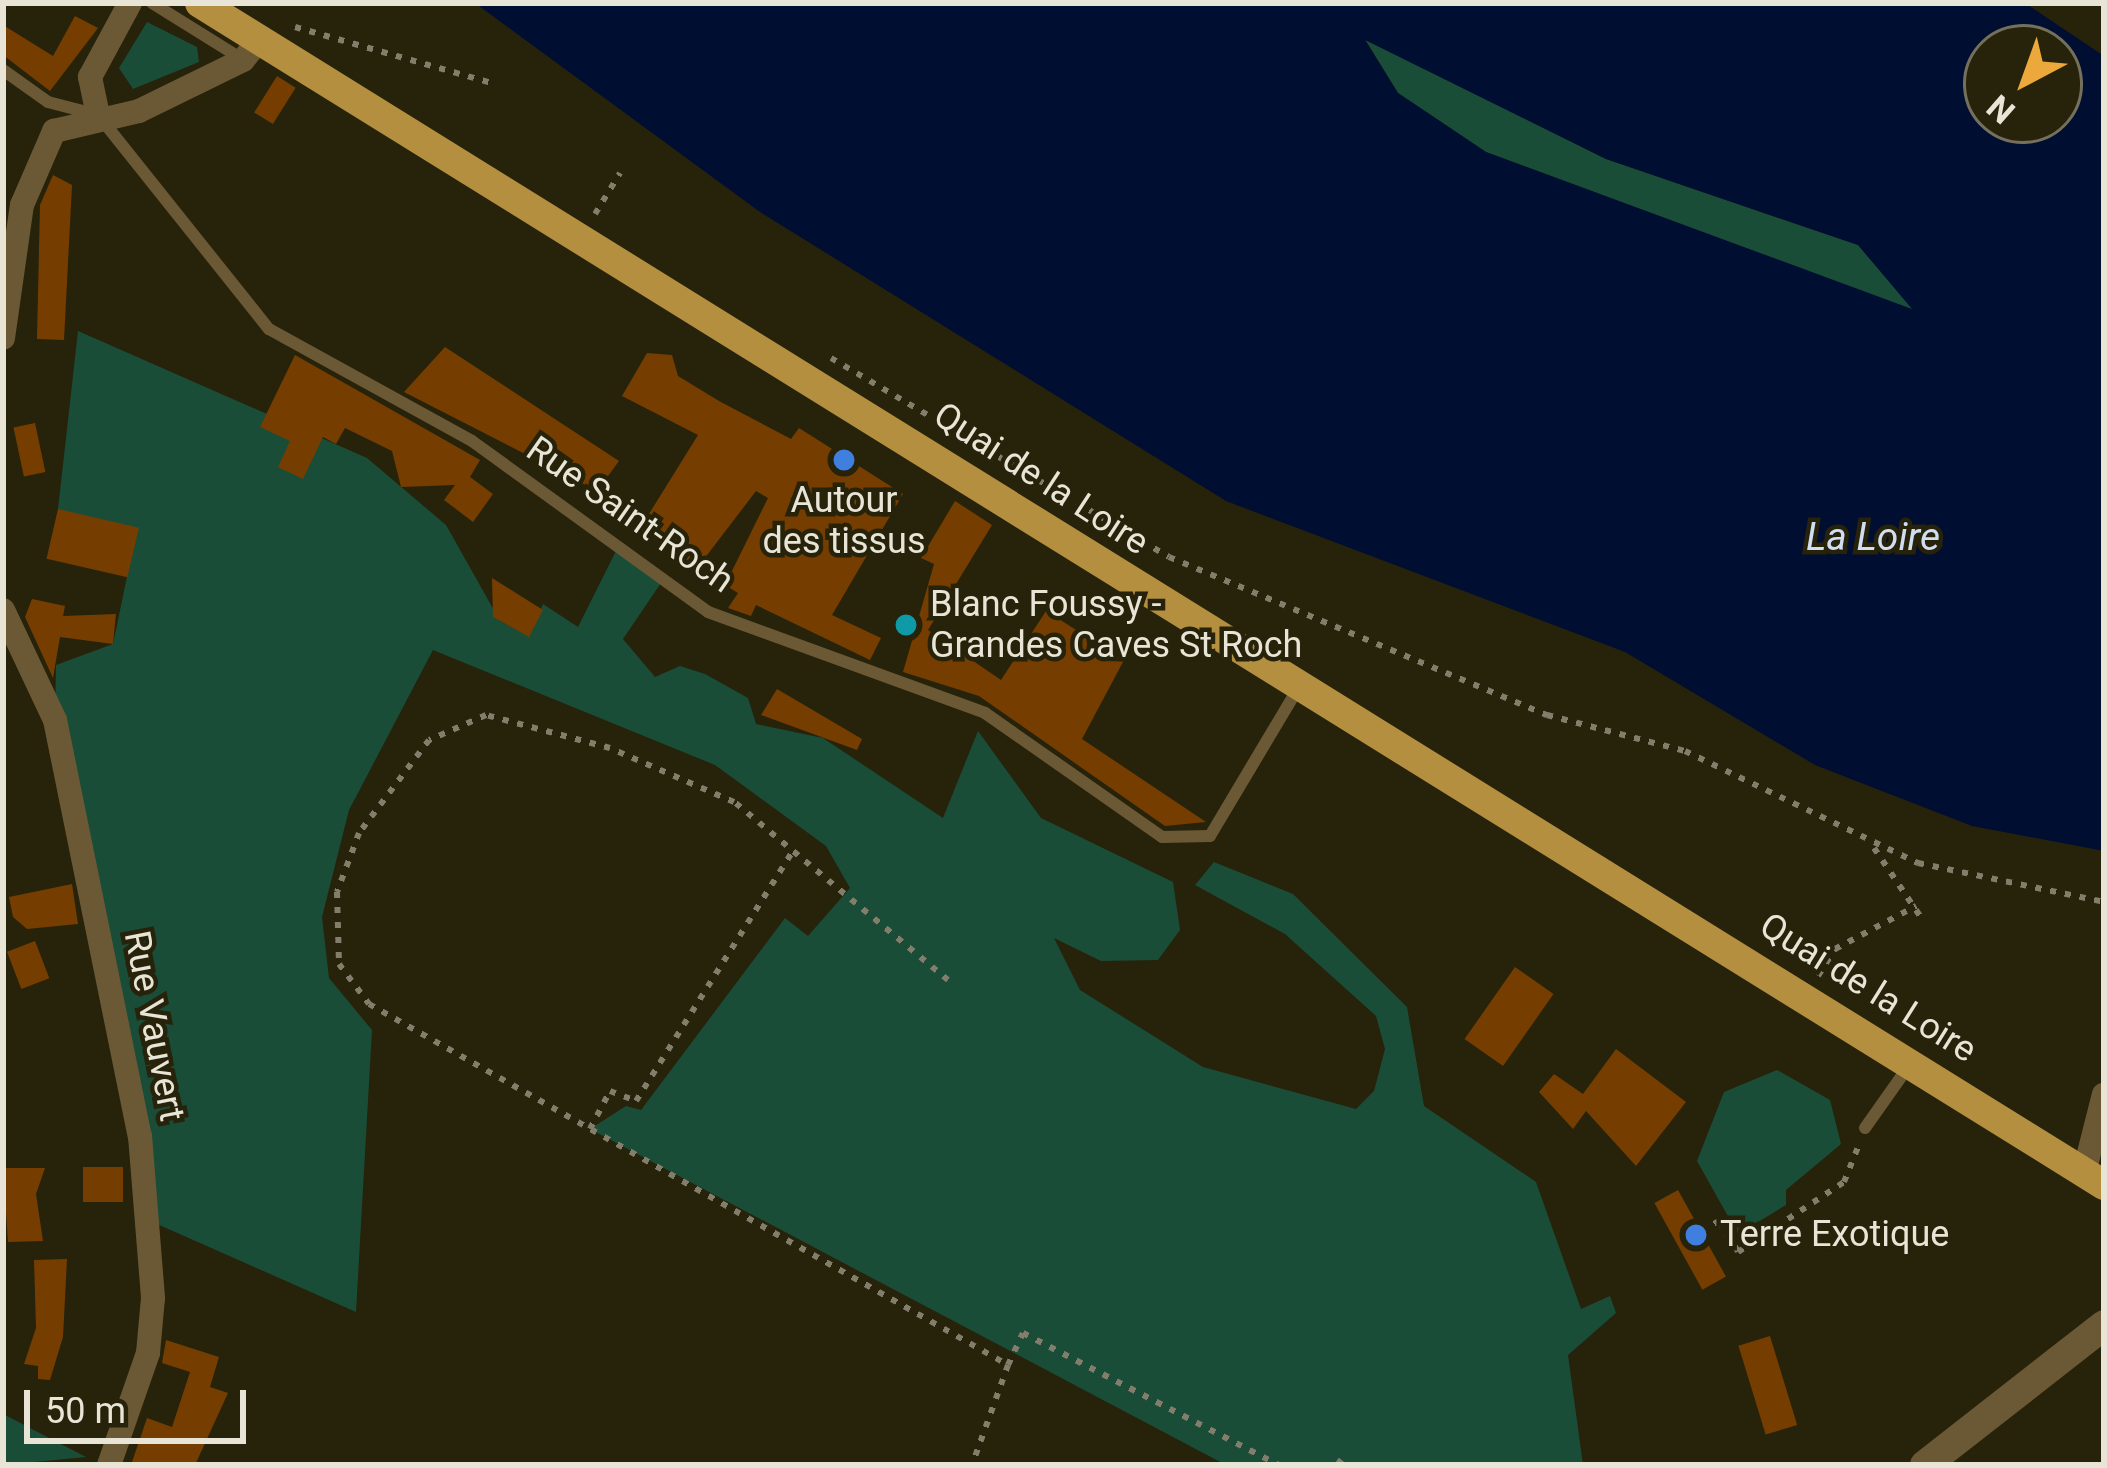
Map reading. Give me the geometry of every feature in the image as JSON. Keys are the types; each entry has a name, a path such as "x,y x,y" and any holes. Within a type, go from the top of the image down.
{"main road":[{"name":"Quai de la Loire","path":"200,3 257,48 1300,684 1912,1061 2094,1179"}],"street":[{"path":"98,115 90,77 130,3"},
{"path":"3,338 27,192 54,130 98,115 139,111 257,48"},
{"name":"Rue Vauvert","path":"3,610 55,721 140,1136 153,1298 148,1353 109,1465"},
{"path":"2094,1179 2104,1094"},
{"path":"1924,1465 2104,1325"}],"lane":[{"path":"152,3 257,48"},
{"path":"3,70 48,102 98,115"},
{"name":"Rue Saint-Roch","path":"98,115 214,273 269,329 472,441 708,612 985,713 1162,838 1210,836 1300,684"},
{"path":"1865,1128 1912,1061"}],"path":[{"path":"257,48 303,26 491,82"},
{"path":"593,217 620,173"},
{"path":"1160,552 1547,715 1685,751 1869,843 1980,882 2104,902"},
{"path":"948,980 734,802 646,760 486,715 429,740 385,796 337,892 333,934 352,987 590,1129 1008,1365"},
{"path":"1869,843 1922,919"},
{"path":"590,1129 610,1091 637,1101 793,851"},
{"path":"1831,954 1916,906"},
{"path":"1701,1231 1719,1221 1738,1252 1844,1182 1865,1128"},
{"path":"972,1465 1023,1333 1279,1465"}],"green space":[{"path":"147,22 197,47 199,62 133,89 119,68"},
{"path":"1365,39 1606,159 1858,245 1915,311 1486,152 1398,93"},
{"path":"78,331 367,458 446,525 500,621 529,636 543,604 578,627 617,549 663,580 623,639 655,677 680,666 705,674 748,698 756,724 823,738 943,818 978,731 1041,818 1173,882 1180,930 1158,960 1101,961 1054,938 1080,990 1203,1067 1356,1109 1374,1091 1385,1049 1376,1016 1285,934 1195,885 1214,862 1293,894 1407,1007 1424,1106 1536,1182 1581,1309 1610,1296 1616,1313 1568,1355 1583,1465 1226,1465 590,1129 626,1106 641,1110 785,918 808,936 850,888 826,846 715,765 433,650 349,810 322,917 329,978 372,1030 356,1312 148,1220 55,721 56,665 113,644 128,572 58,509"},
{"path":"1777,1070 1830,1100 1841,1144 1786,1190 1786,1205 1738,1234 1697,1161 1724,1092"},
{"path":"3,1414 86,1457 3,1465"}],"water":[{"name":"La Loire","path":"475,3 2025,3 2056,24 1963,24 1963,144 2083,144 2083,42 2104,56 2104,851 1972,826 1815,765 1625,652 1226,501 760,212","holes":["1365,40 1606,159 1858,245 1912,309 1486,152 1398,93"]}],"building":[{"path":"75,16 98,28 50,91 3,55 3,25 53,56"},
{"path":"277,76 296,88 273,124 254,112"},
{"path":"53,175 72,185 64,340 37,339 40,205"},
{"path":"445,347 619,461 597,491 404,392"},
{"path":"647,353 672,355 678,376 719,401 791,439 799,428 903,494 832,615 881,638 870,660 756,605 751,616 728,608 738,593 725,585 768,498 756,491 698,567 639,530 698,435 622,396"},
{"path":"295,355 480,460 470,477 493,494 473,522 444,500 455,485 401,487 392,451 345,428 336,444 323,437 303,479 278,467 290,441 260,427"},
{"path":"35,423 45,472 24,476 13,428"},
{"path":"955,501 992,525 928,630 1001,680 1046,611 1124,660 1082,739 1206,822 1165,826 979,696 903,672 934,564 921,558"},
{"path":"58,509 139,528 127,577 47,559"},
{"path":"492,578 543,610 529,637 493,617"},
{"path":"32,599 65,606 63,616 116,614 113,644 60,637 53,678 25,617"},
{"path":"777,689 862,739 857,750 761,715"},
{"path":"72,884 78,924 27,929 13,917 9,897"},
{"path":"35,941 49,978 21,989 7,952"},
{"path":"1515,967 1554,994 1503,1066 1465,1039"},
{"path":"1616,1049 1686,1102 1636,1166 1586,1111 1573,1129 1539,1092 1554,1074 1583,1094"},
{"path":"83,1167 123,1167 123,1202 83,1202"},
{"path":"3,1168 45,1168 36,1194 43,1241 8,1242"},
{"path":"1678,1190 1726,1277 1702,1290 1654,1203"},
{"path":"67,1259 63,1337 50,1380 38,1379 38,1366 24,1364 36,1328 34,1260"},
{"path":"1770,1336 1797,1425 1766,1435 1738,1346"},
{"path":"166,1340 219,1357 210,1387 228,1393 195,1465 131,1465 147,1418 172,1427 190,1372 162,1363"}],"place":[{"name":"Autour des tissus","path":"844,460"},
{"name":"Blanc Foussy - Grandes Caves St Roch","path":"906,625"},
{"name":"Terre Exotique","path":"1696,1235"}]}
